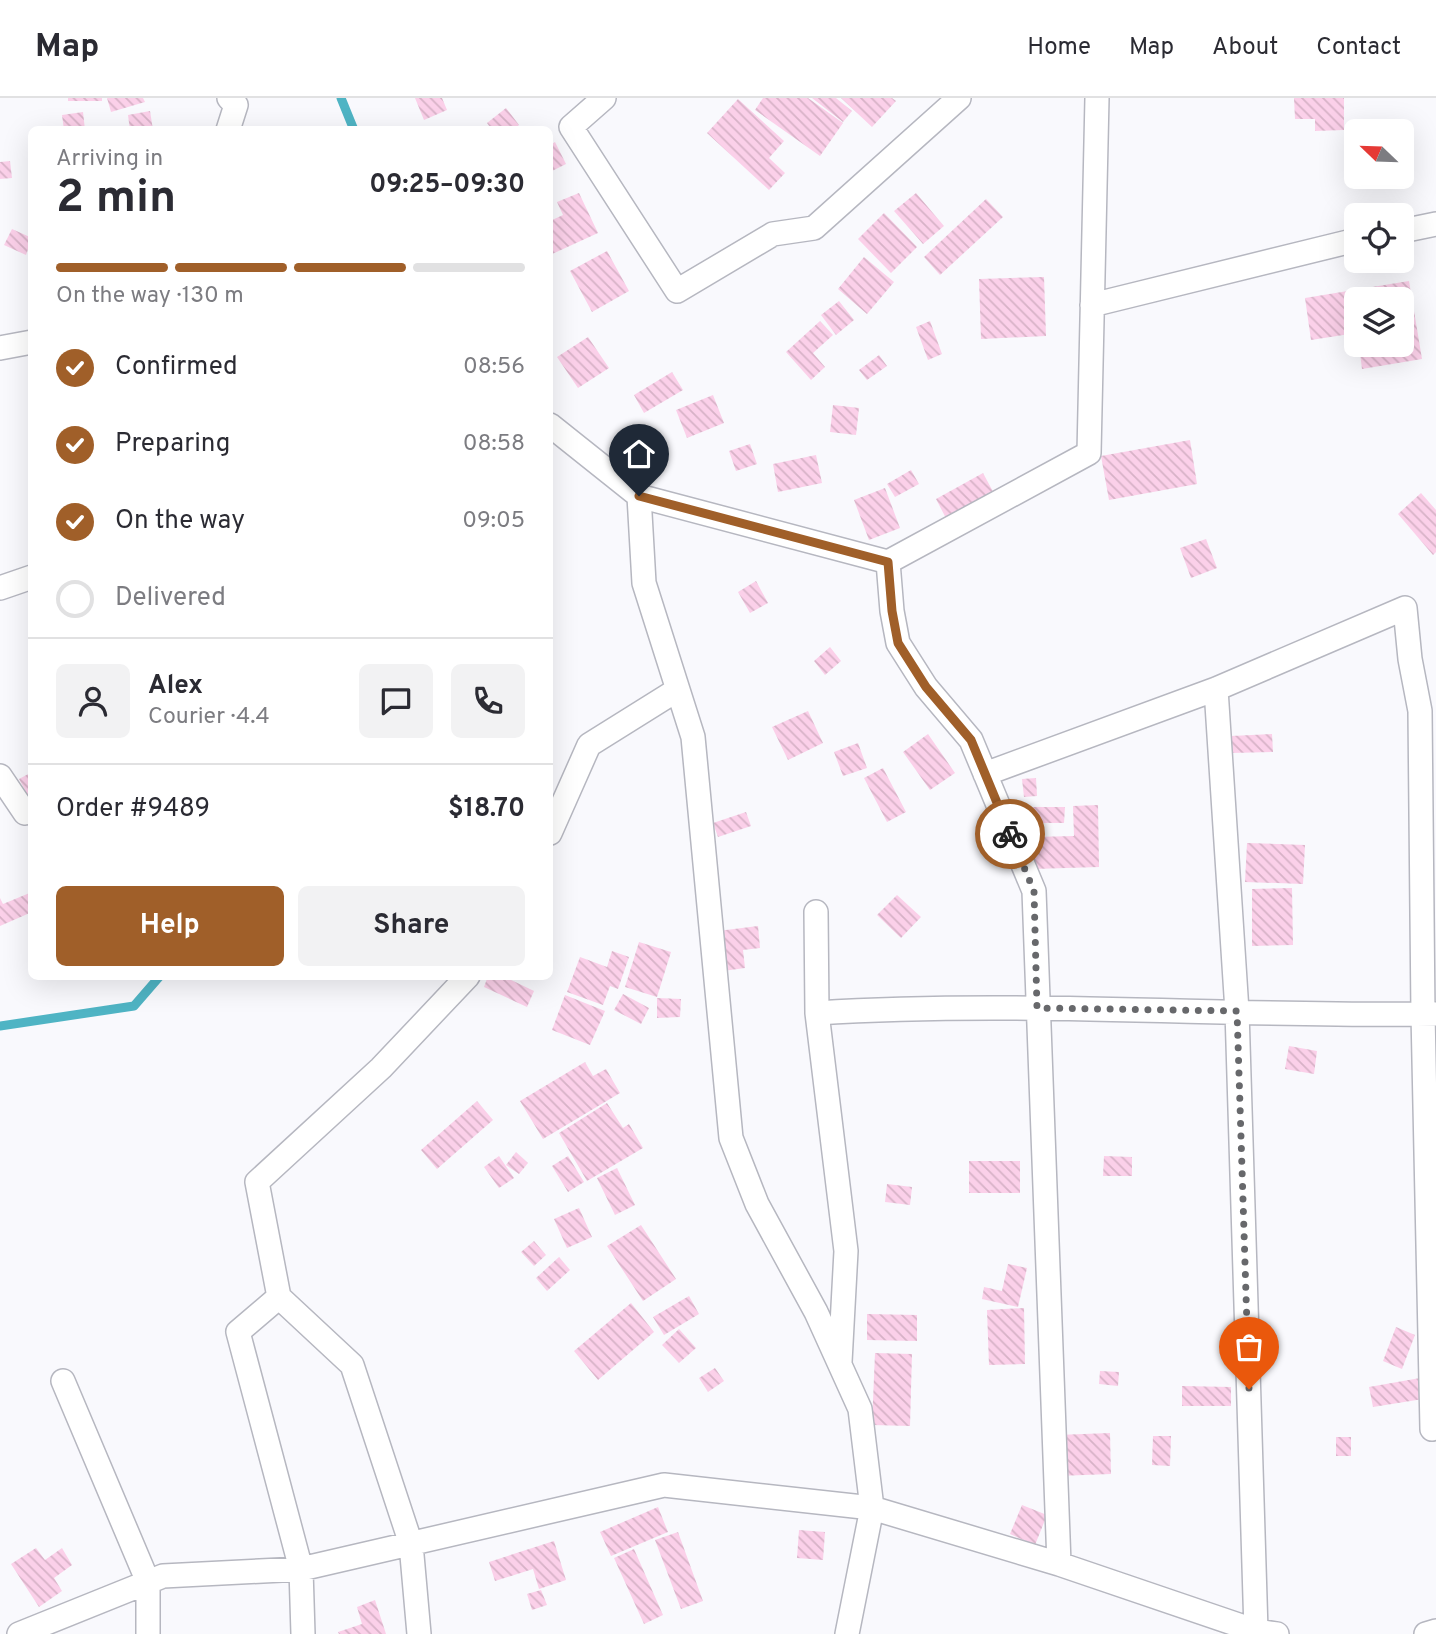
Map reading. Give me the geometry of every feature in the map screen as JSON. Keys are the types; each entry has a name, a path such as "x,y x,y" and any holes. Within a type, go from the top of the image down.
{"street":[{"path":"229,98 236,105 229,126"},
{"path":"604,98 571,127 677,291 773,234 814,228 959,98"},
{"path":"553,427 639,496 888,562 1088,453 1097,98"},
{"path":"1414,229 1436,224"},
{"path":"1092,305 1344,243"},
{"path":"0,348 28,343"},
{"path":"639,496 644,583 692,737 731,1138 757,1204 816,1312 860,1409 872,1508 848,1634"},
{"path":"888,562 898,643 926,687 971,740 1034,891 1059,1564"},
{"path":"0,588 28,578"},
{"path":"985,774 1216,689 1405,608 1410,659 1428,711 1432,1429"},
{"path":"19,1634 163,1576 301,1569 664,1485 872,1508 1059,1564 1267,1633 1237,1011 1216,689"},
{"path":"553,826 589,745 677,690"},
{"path":"0,776 25,813"},
{"path":"816,912 817,1013 846,1251 840,1365"},
{"path":"419,1634 411,1544 352,1365 279,1297 257,1182 381,1068 464,980"},
{"path":"817,1013 1037,1008 1429,1014"},
{"path":"279,1297 238,1332 301,1569 303,1634"},
{"path":"63,1381 148,1582 148,1634"},
{"path":"1426,1634 1436,1631"}],"building":[{"path":"68,98 102,98 102,101 68,101"},
{"path":"107,98 143,98 145,102 111,112"},
{"path":"415,98 442,98 447,110 424,120"},
{"path":"763,98 808,98 843,123 820,156 755,110"},
{"path":"812,98 836,98 852,111 843,122"},
{"path":"841,98 892,98 896,101 872,127"},
{"path":"1294,98 1344,98 1344,130 1315,131 1315,119 1295,119"},
{"path":"738,99 784,141 769,158 785,173 769,190 707,133"},
{"path":"506,108 519,125 489,126 487,123"},
{"path":"150,111 152,126 129,126 128,115"},
{"path":"83,112 85,126 63,126 62,115"},
{"path":"555,142 566,164 553,170"},
{"path":"10,161 12,178 0,179 0,162"},
{"path":"579,193 598,233 553,254 553,220 563,215 557,202"},
{"path":"916,193 944,226 923,244 894,211"},
{"path":"986,199 1003,217 940,275 924,257"},
{"path":"884,213 917,247 891,273 858,239"},
{"path":"12,229 28,236 26,255 4,245"},
{"path":"607,251 629,291 592,312 570,271"},
{"path":"864,257 894,282 867,314 838,289"},
{"path":"1044,277 1046,336 981,339 979,279"},
{"path":"1409,281 1410,287 1372,287"},
{"path":"1344,292 1344,335 1311,340 1305,298"},
{"path":"839,301 854,320 836,335 821,315"},
{"path":"1414,311 1422,359 1362,369 1360,357 1414,357"},
{"path":"820,321 833,335 813,353 825,367 811,380 786,352"},
{"path":"930,321 942,354 928,360 916,327"},
{"path":"588,337 609,368 578,388 557,357"},
{"path":"879,355 887,366 867,380 859,370"},
{"path":"672,372 683,390 644,413 634,395"},
{"path":"713,395 724,423 687,438 676,410"},
{"path":"833,405 859,408 856,435 830,432"},
{"path":"1190,440 1197,484 1109,500 1101,456"},
{"path":"750,444 757,464 736,471 729,451"},
{"path":"816,455 822,483 778,492 773,464"},
{"path":"911,470 919,484 895,497 887,484"},
{"path":"983,473 997,499 949,524 936,499"},
{"path":"885,488 900,528 869,540 854,500"},
{"path":"1421,493 1436,510 1436,552 1433,555 1398,514"},
{"path":"1206,539 1217,568 1191,578 1180,548"},
{"path":"756,581 768,603 750,613 738,592"},
{"path":"830,647 841,661 825,675 814,661"},
{"path":"808,711 823,743 788,760 772,727"},
{"path":"928,734 955,773 930,790 903,752"},
{"path":"1272,734 1273,752 1232,753 1231,736"},
{"path":"858,743 867,768 843,776 834,752"},
{"path":"883,768 906,812 887,822 864,778"},
{"path":"28,774 28,796 19,779"},
{"path":"1036,778 1037,796 1024,797 1022,779"},
{"path":"1098,805 1099,867 1034,869 1034,837 1074,836 1073,806"},
{"path":"1020,807 1065,807 1064,823 1020,823"},
{"path":"746,812 751,826 718,837 713,823"},
{"path":"1247,843 1305,845 1303,884 1245,882"},
{"path":"1292,888 1293,945 1252,946 1252,889"},
{"path":"28,894 28,914 0,926 0,898 3,904"},
{"path":"897,895 921,917 901,938 877,915"},
{"path":"758,926 760,948 743,950 745,968 723,971 718,931"},
{"path":"639,942 671,952 657,997 625,987"},
{"path":"612,951 629,957 618,989 610,986 603,1005 567,992 580,957 607,967"},
{"path":"487,980 511,980 534,991 527,1007 484,987"},
{"path":"623,994 649,1008 641,1024 614,1010"},
{"path":"565,995 605,1011 590,1045 552,1030"},
{"path":"657,998 681,999 680,1017 657,1018"},
{"path":"1289,1046 1317,1051 1314,1074 1285,1069"},
{"path":"585,1062 593,1076 606,1069 620,1093 543,1139 520,1101"},
{"path":"477,1101 493,1120 437,1169 421,1150"},
{"path":"607,1103 623,1128 629,1124 643,1148 587,1181 559,1133"},
{"path":"516,1152 528,1163 519,1174 506,1165"},
{"path":"499,1156 514,1178 499,1188 484,1167"},
{"path":"568,1156 584,1182 568,1192 552,1166"},
{"path":"1104,1156 1132,1157 1132,1176 1103,1176"},
{"path":"969,1161 1020,1161 1020,1193 969,1193"},
{"path":"617,1168 635,1205 615,1215 597,1178"},
{"path":"887,1184 912,1187 910,1205 885,1202"},
{"path":"579,1208 592,1237 567,1248 554,1219"},
{"path":"641,1225 676,1279 643,1301 607,1246"},
{"path":"534,1241 546,1255 534,1266 521,1252"},
{"path":"559,1257 570,1270 547,1291 536,1278"},
{"path":"1008,1264 1027,1268 1018,1307 982,1299 984,1287 1002,1291"},
{"path":"689,1296 699,1314 664,1335 653,1317"},
{"path":"631,1303 654,1332 598,1380 574,1351"},
{"path":"1024,1308 1025,1364 989,1365 987,1310"},
{"path":"867,1314 917,1315 917,1341 867,1340"},
{"path":"1396,1327 1415,1335 1402,1369 1383,1361"},
{"path":"679,1329 696,1348 679,1363 662,1345"},
{"path":"875,1353 912,1354 910,1426 872,1425"},
{"path":"715,1368 724,1381 708,1392 699,1378"},
{"path":"1100,1371 1119,1372 1118,1386 1099,1384"},
{"path":"1420,1378 1423,1399 1373,1407 1369,1387"},
{"path":"1182,1386 1231,1387 1231,1406 1182,1406"},
{"path":"1110,1433 1111,1474 1058,1476 1057,1435"},
{"path":"1153,1436 1171,1436 1170,1466 1152,1465"},
{"path":"1336,1437 1351,1437 1351,1456 1336,1456"},
{"path":"1022,1505 1047,1515 1035,1545 1010,1534"},
{"path":"658,1507 668,1532 611,1556 600,1532"},
{"path":"799,1530 825,1532 823,1560 797,1558"},
{"path":"678,1532 703,1601 681,1609 655,1540"},
{"path":"554,1541 566,1580 539,1589 533,1569 495,1581 489,1562"},
{"path":"36,1548 45,1560 62,1548 72,1565 54,1578 62,1591 39,1607 11,1564"},
{"path":"634,1549 663,1615 644,1624 614,1558"},
{"path":"541,1590 547,1605 532,1610 527,1594"},
{"path":"375,1600 386,1634 339,1634 338,1632 362,1624 357,1607"}],"waterway":[{"path":"341,98 352,126"},
{"path":"0,1026 134,1006 157,980"}],"way so far":[{"path":"1010,834 1034,891 1037,1008 1237,1011 1249,1389"}],"route":[{"path":"639,496 888,562 898,643 926,687 971,740 1010,834"}]}
